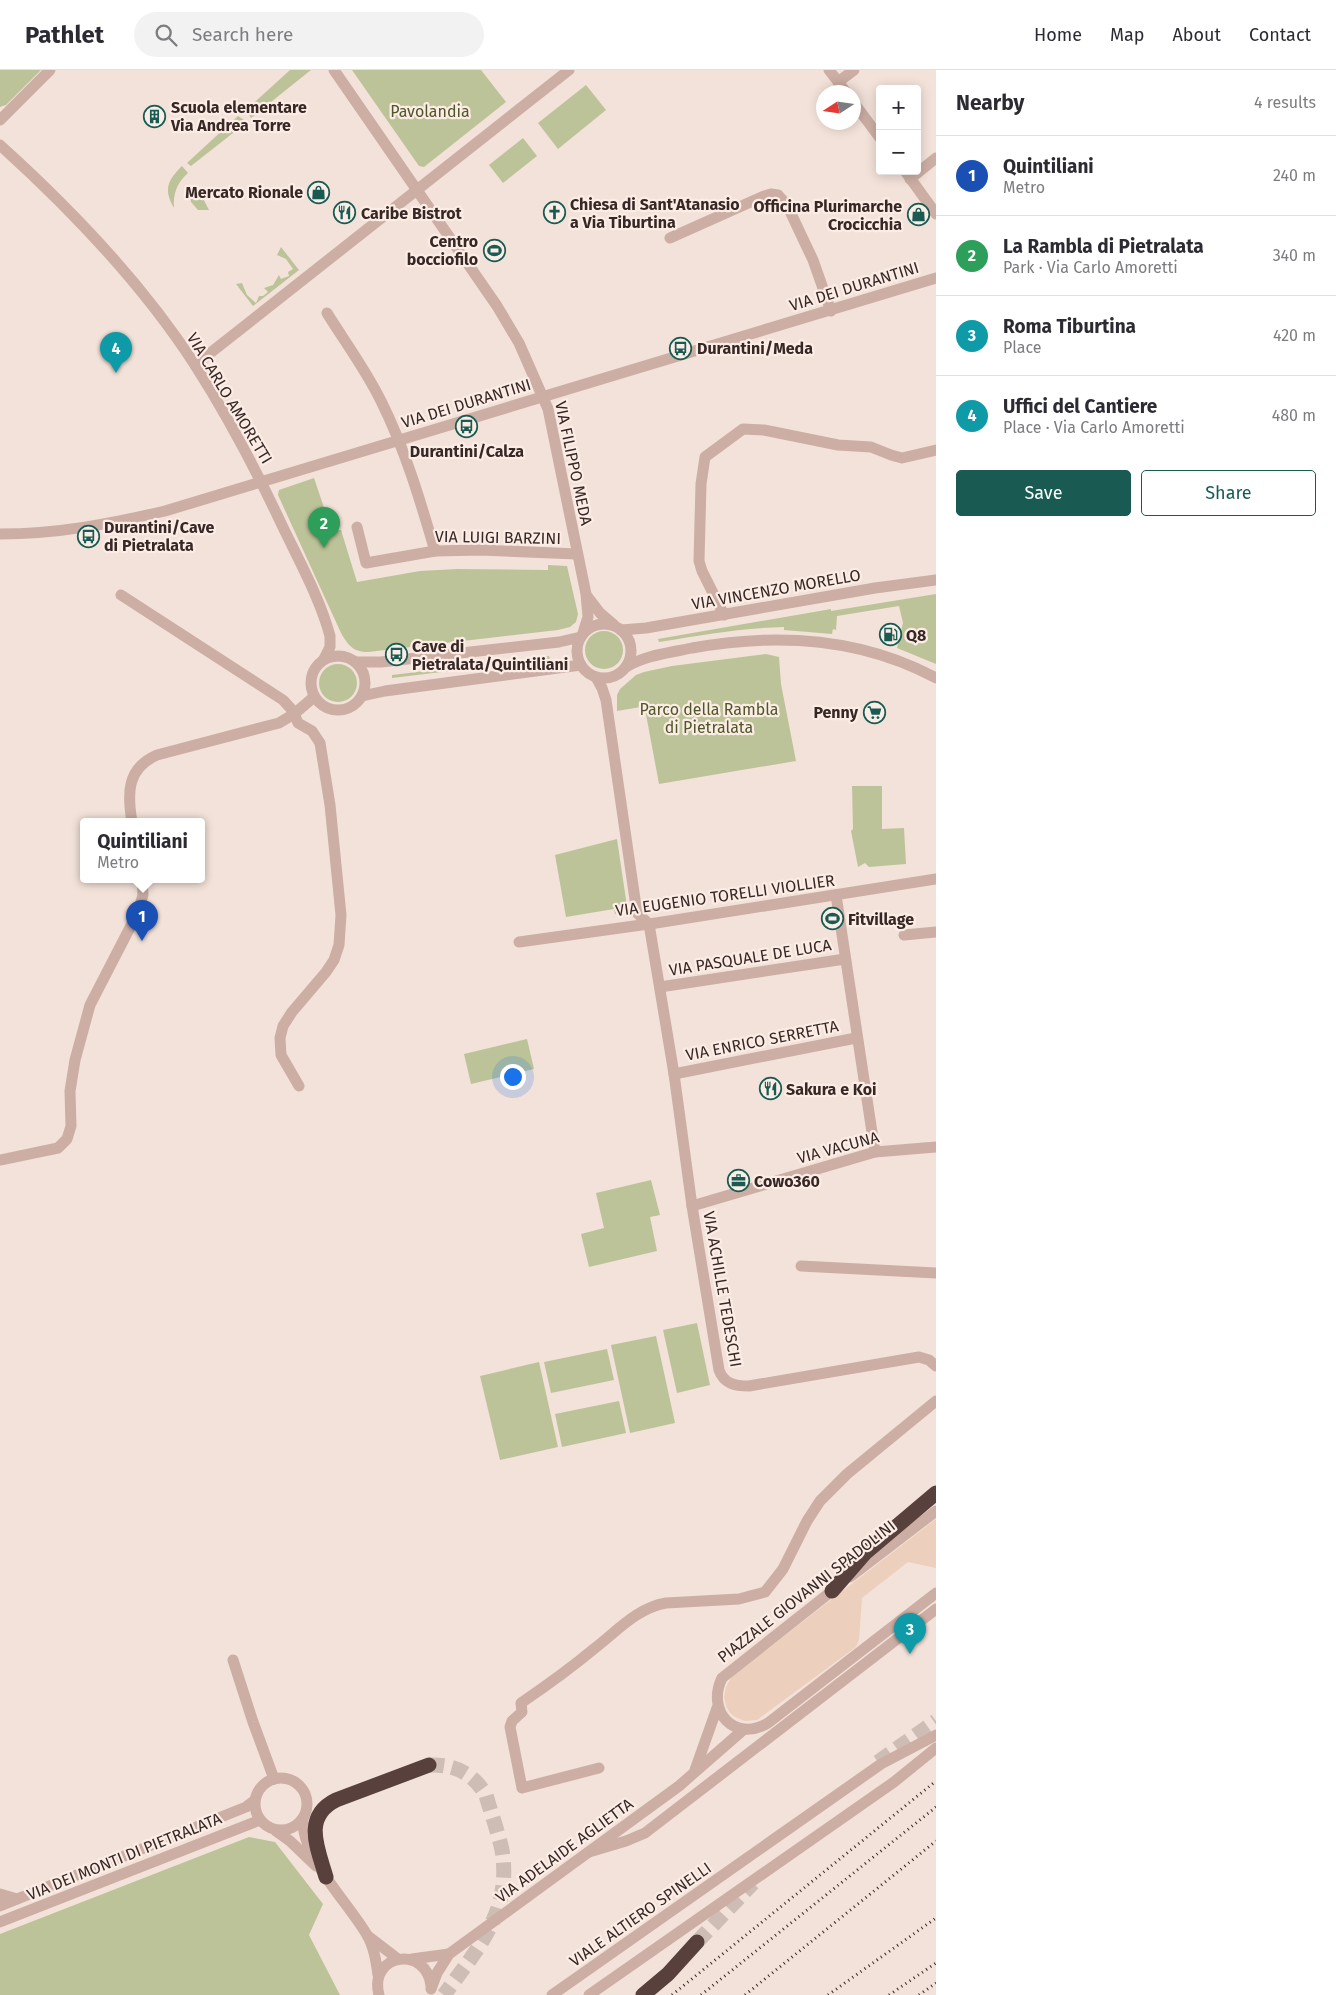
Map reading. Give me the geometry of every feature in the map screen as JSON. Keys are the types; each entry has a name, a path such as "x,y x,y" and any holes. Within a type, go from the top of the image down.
{"highway":[{"path":"832,1591 864,1553 936,1493"},
{"path":"326,1877 316,1844 315,1832 317,1817 322,1808 336,1800 429,1765"},
{"path":"643,1995 674,1968 697,1942"}],"street":[{"path":"0,120 50,70"},
{"name":"VIA FILIPPO MEDA","path":"334,70 512,329 544,397 554,434 586,594 588,617 582,635"},
{"path":"195,365 569,70"},
{"path":"829,70 840,85"},
{"path":"838,82 854,70"},
{"path":"861,112 876,133"},
{"name":"VIA CARLO AMORETTI","path":"0,145 36,178 124,272 195,365 261,482 302,566 328,630 330,647 324,659"},
{"path":"921,167 936,158"},
{"path":"908,175 936,214"},
{"path":"670,238 764,196 778,195 785,202 813,260 831,311"},
{"name":"VIA DEI DURANTINI","path":"0,534 58,532 117,522 191,504 936,278"},
{"path":"327,314 371,383 398,441 416,487 435,551"},
{"path":"724,615 702,571 699,560 701,484 705,457 743,429 764,430 838,445 871,446 891,456 902,458 936,450"},
{"name":"VIA LUIGI BARZINI","path":"357,528 366,563 435,551 481,550 577,554"},
{"name":"VIA VINCENZO MORELLO","path":"617,628 646,628 875,588 936,580"},
{"name":"VIA FILIPPO MEDA","path":"586,594 600,613 617,628"},
{"path":"121,595 283,700 292,708 298,723 312,731 320,743 330,805 341,915 339,945 334,960 292,1012 283,1026 280,1038 281,1055 299,1086"},
{"path":"356,662 375,662 549,643 582,635 598,624 617,628 629,640 632,649 626,667"},
{"path":"582,635 577,649 581,665 587,672 596,677 603,678 616,675"},
{"path":"606,700 610,684 616,675 636,661 651,656 751,640 794,640 848,646 897,661 936,678"},
{"path":"338,655 356,662 362,669 365,678 362,696 351,707 336,710 322,705 314,697 311,688 312,674 317,665 324,659 338,655"},
{"path":"362,696 384,691 581,665"},
{"path":"596,677 606,700 637,913 649,924"},
{"path":"132,818 131,783 135,772 144,762 157,755 280,723 314,697"},
{"name":"VIA EUGENIO TORELLI VIOLLIER","path":"519,942 649,924 936,878"},
{"path":"0,1160 58,1148 67,1139 70,1133 70,1091 74,1060 90,1005 138,912 143,895 142,883"},
{"path":"836,895 856,1038 875,1152"},
{"name":"VIA ACHILLE TEDESCHI","path":"649,924 674,1074 692,1206 719,1370 723,1378 734,1385 749,1386 919,1357 929,1360 936,1366"},
{"path":"904,935 936,932"},
{"name":"VIA PASQUALE DE LUCA","path":"660,987 845,959"},
{"name":"VIA ENRICO SERRETTA","path":"674,1074 856,1038"},
{"name":"VIA VACUNA","path":"692,1206 875,1152 936,1148"},
{"path":"801,1266 936,1274"},
{"path":"599,1768 522,1788 510,1727 512,1721 522,1712 521,1704 636,1615 654,1606 666,1603 756,1596 765,1592 783,1569 807,1521 820,1500 847,1474 936,1401"},
{"name":"PIAZZALE GIOVANNI SPADOLINI","path":"718,1708 717,1690 725,1675 936,1511"},
{"path":"718,1708 726,1721 743,1730 764,1725 936,1594"},
{"path":"589,1852 645,1833 936,1608"},
{"path":"233,1660 252,1722 274,1779"},
{"path":"792,1705 809,1706"},
{"name":"VIA ADELAIDE AGLIETTA","path":"695,1771 718,1708"},
{"name":"VIA ADELAIDE AGLIETTA","path":"430,1992 436,1973 450,1954 679,1786 743,1730"},
{"name":"VIALE ALTIERO SPINELLI","path":"552,1995 881,1764 936,1735"},
{"path":"589,1995 894,1782 936,1748"},
{"path":"276,1831 288,1830 299,1824 307,1808 306,1797 301,1787 285,1778 274,1779 264,1783 254,1801 256,1812 266,1826 290,1841 326,1877"},
{"name":"VIA DEI MONTI DI PIETRALATA","path":"0,1906 246,1808 254,1801"},
{"path":"303,1819 304,1835 326,1877 368,1936 376,1958 379,1995"},
{"name":"VIA DEI MONTI DI PIETRALATA","path":"0,1922 260,1820"},
{"path":"765,1846 768,1857 778,1863"},
{"path":"746,1859 754,1864 759,1876"},
{"path":"0,1894 17,1899"},
{"path":"368,1936 404,1959 420,1963 428,1972 430,1992"},
{"name":"VIA ADELAIDE AGLIETTA","path":"404,1959 450,1954"},
{"path":"378,1975 389,1962 404,1959"}],"green space":[{"path":"0,70 41,70 6,105 0,107"},
{"path":"290,70 311,70 251,118 246,110"},
{"name":"Pavolandia","path":"352,70 481,70 506,102 424,167 419,166"},
{"path":"586,85 606,110 558,149 538,123"},
{"path":"238,116 247,122 191,166 187,163"},
{"path":"523,138 537,156 503,183 489,165"},
{"path":"182,166 188,173 176,189 174,208 168,190 170,180"},
{"path":"196,185 209,210 198,210 191,202 190,194"},
{"path":"281,247 299,270 253,306 236,284 242,283 247,295 256,303 259,296 263,296 268,292 264,288 273,285 279,275 281,279 289,276 288,272 293,269 286,259 277,255"},
{"path":"314,478 332,531 341,530 357,582 420,571 457,569 548,570 548,565 567,566 578,614 576,622 570,627 558,630 368,652 358,651 349,644 341,633 278,495 279,490"},
{"path":"936,594 936,664 897,648 903,623 899,606 837,616 836,630 833,629 832,634 784,630 784,627 737,630 659,642 658,639 831,609 831,611"},
{"path":"604,631 617,637 623,650 617,663 604,669 591,663 585,650 591,637"},
{"name":"Parco della Rambla di Pietralata","path":"766,654 779,657 781,684 796,761 659,784 645,709 641,707 617,711 617,695 620,689 636,675 644,672 672,666"},
{"path":"549,656 550,659 392,678 392,675"},
{"path":"338,664 352,669 357,683 352,697 338,702 324,697 319,683 324,669"},
{"path":"852,786 882,786 882,829 904,828 906,864 869,867 865,863 858,867 851,831 853,829"},
{"path":"617,839 628,913 615,914 614,909 566,917 555,855"},
{"path":"527,1039 534,1069 471,1084 464,1054"},
{"path":"651,1180 660,1215 650,1217 657,1251 589,1267 581,1234 604,1228 596,1193"},
{"path":"697,1323 710,1385 677,1393 663,1330"},
{"path":"656,1336 675,1423 630,1433 611,1345"},
{"path":"607,1349 614,1380 551,1393 544,1362"},
{"path":"539,1362 558,1447 500,1460 480,1376"},
{"path":"619,1401 626,1433 562,1447 555,1414"},
{"path":"249,1837 275,1842 323,1904 309,1935 340,1995 0,1995 0,1934"}],"shaded area":[{"path":"936,1519 936,1568 908,1562 862,1598 859,1640 856,1647 757,1720 745,1721 730,1713 724,1697 726,1687 732,1676"}],"tunnel":[{"path":"878,1762 936,1721"},
{"path":"429,1765 455,1768 469,1776 481,1787 486,1795 499,1836 504,1872 502,1892 497,1911 489,1928 480,1945 444,1995"},
{"path":"697,1942 753,1883"}],"railway":[{"path":"672,1995 936,1781"},
{"path":"701,1995 936,1807"},
{"path":"745,1995 936,1841"},
{"path":"828,1995 936,1918"},
{"path":"889,1995 936,1963"},
{"path":"919,1995 936,1983"}],"place":[{"name":"Scuola elementare Via Andrea Torre","path":"155,116"},
{"name":"Mercato Rionale","path":"319,192"},
{"name":"Caribe Bistrot","path":"345,213"},
{"name":"Chiesa di Sant'Atanasio a Via Tiburtina","path":"554,213"},
{"name":"Officina Plurimarche Crocicchia","path":"918,215"},
{"name":"Centro bocciofilo","path":"494,250"},
{"name":"Durantini/Meda","path":"681,348"},
{"name":"Uffici del Cantiere","path":"116,373"},
{"name":"Durantini/Calza","path":"467,427"},
{"name":"Durantini/Cave di Pietralata","path":"88,536"},
{"name":"La Rambla di Pietralata","path":"324,548"},
{"name":"Q8","path":"890,635"},
{"name":"Cave di Pietralata/Quintiliani","path":"396,655"},
{"name":"Penny","path":"874,712"},
{"name":"Fitvillage","path":"832,919"},
{"name":"Quintiliani","path":"142,941"},
{"name":"Sakura e Koi","path":"770,1089"},
{"name":"Cowo360","path":"738,1181"},
{"name":"Roma Tiburtina","path":"910,1654"}]}
